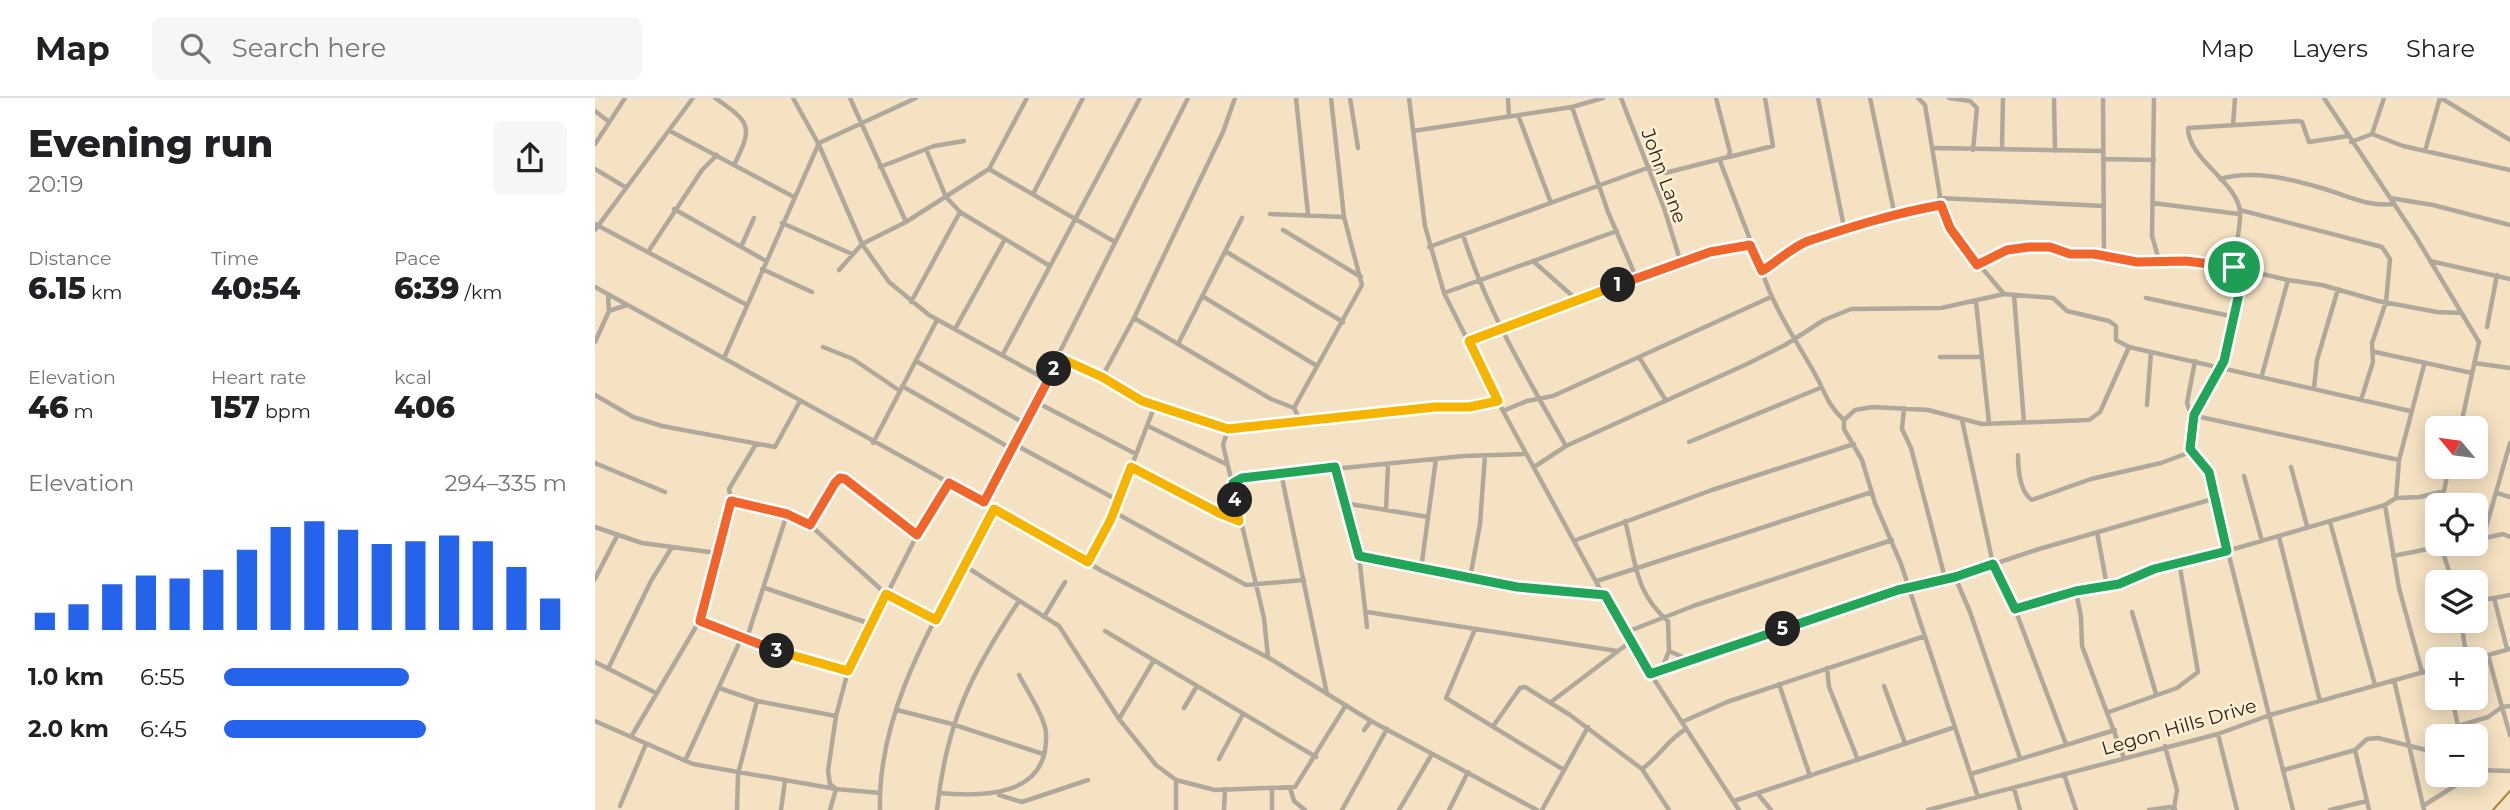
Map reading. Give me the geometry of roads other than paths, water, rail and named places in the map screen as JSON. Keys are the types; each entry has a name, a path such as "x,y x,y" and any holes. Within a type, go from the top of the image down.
{"street":[{"path":"595,144 625,98"},
{"path":"693,98 596,227 747,304"},
{"path":"715,98 747,125 748,137 734,165"},
{"path":"793,98 820,145 862,244 889,282 937,320 1047,380"},
{"path":"850,98 906,222"},
{"path":"724,358 810,158 832,135 916,98"},
{"path":"838,270 862,244 906,222 989,169 1027,98"},
{"path":"1033,194 1083,98"},
{"path":"1003,354 1140,98"},
{"path":"984,502 1060,358 1188,98"},
{"path":"1102,377 1135,318 1223,132 1235,98"},
{"path":"1296,98 1308,214"},
{"path":"1294,408 1362,285 1344,217 1331,98"},
{"path":"1350,98 1358,148"},
{"path":"1409,98 1429,247 1444,293 1503,411 1576,540 1624,633 1739,810"},
{"path":"1508,98 1509,116"},
{"path":"1413,131 1572,107 1603,98"},
{"name":"John Lane","path":"1621,98 1664,208 1681,263"},
{"path":"1716,98 1730,152 1728,157"},
{"path":"1429,247 1647,168 1665,173 1773,146 1765,98"},
{"path":"1818,98 1844,227"},
{"path":"1870,98 1895,216"},
{"path":"1918,98 1925,105 1934,148 1939,198 1950,228 1977,265 2004,294"},
{"path":"1950,98 1970,100 1976,108 1973,150"},
{"path":"2002,147 2003,98"},
{"path":"2054,98 2055,151"},
{"path":"2103,98 2104,257"},
{"path":"2154,98 2152,236 2159,260"},
{"path":"2233,125 2235,98"},
{"path":"2324,98 2479,342 2463,416"},
{"path":"2351,142 2372,134 2385,98"},
{"path":"2425,151 2441,98 2510,140"},
{"path":"1572,107 1599,187 1636,277"},
{"path":"595,111 608,121"},
{"path":"1518,115 1551,203"},
{"path":"2234,267 2239,212 2220,178 2204,161 2188,128 2298,121 2302,122 2309,142 2348,136"},
{"path":"670,131 794,197"},
{"path":"2372,134 2378,139 2510,170"},
{"path":"880,167 926,149 964,141"},
{"path":"1934,148 1973,150 2002,147 2103,151"},
{"path":"926,149 946,197 960,212 1050,266"},
{"path":"648,252 674,209 702,170 717,155"},
{"path":"2103,159 2154,160"},
{"path":"1720,161 1771,297 1831,409 1844,420 1844,429 1854,444 1909,588 1978,797"},
{"path":"595,169 625,187"},
{"path":"989,169 1115,242"},
{"path":"2220,178 2258,175 2319,188 2361,202 2378,205 2391,201 2433,205 2510,225"},
{"path":"1939,198 2104,206"},
{"path":"2153,203 2239,212 2382,247 2390,259 2386,302 2372,343 2375,352 2361,400"},
{"path":"1762,271 1802,245 1844,227 1862,226 1941,205"},
{"path":"674,209 766,261"},
{"path":"911,302 960,212"},
{"path":"1270,214 1344,217"},
{"path":"741,247 754,218"},
{"path":"1178,344 1242,219"},
{"path":"782,223 852,254"},
{"path":"1283,230 1361,277"},
{"path":"1444,293 1617,231"},
{"path":"1463,235 1478,281 1501,332 1566,446"},
{"path":"955,329 1005,239"},
{"path":"1469,341 1501,332 1636,277 1722,248 1750,245"},
{"path":"1977,265 2007,250 2029,247 2137,262 2159,260 2234,267 2386,302 2437,312 2461,313"},
{"path":"1225,251 1343,321"},
{"path":"1533,261 1577,300"},
{"path":"2430,261 2510,279"},
{"path":"762,269 812,292"},
{"path":"2018,455 2026,496 2032,500 2091,479 2179,458 2190,449 2194,415 2222,368 2235,317 2240,270"},
{"path":"2487,327 2497,275"},
{"path":"2262,375 2288,281"},
{"path":"595,287 1088,562 1269,658 1432,754 1539,810 1588,727"},
{"path":"2314,387 2322,339 2338,289"},
{"path":"1534,467 1566,446 1665,398 1747,364 1824,320 1851,309 1941,308 2004,294 2053,298 2067,311 2109,321 2116,326 2116,340 2129,347 2262,375 2411,412"},
{"path":"595,342 609,311 608,295"},
{"path":"2014,295 2024,422"},
{"path":"1202,296 1317,366"},
{"path":"1503,411 1539,397 1553,396 1771,297"},
{"path":"2146,298 2235,317"},
{"path":"1976,302 1989,423"},
{"path":"609,311 628,305"},
{"path":"1135,318 1271,399 1294,408 1301,421"},
{"path":"873,443 937,320"},
{"path":"823,347 853,359 901,388 1119,501"},
{"path":"1844,420 1864,408 1904,408 1928,410 1962,420 1989,423 2089,421 2100,412 2129,347"},
{"path":"2147,405 2151,352"},
{"path":"2375,352 2424,365 2472,373"},
{"path":"1940,357 1982,356"},
{"path":"1060,358 1102,377 1142,401 1228,429 1435,407 1469,407 1498,401"},
{"path":"1639,358 1665,398"},
{"path":"916,361 1024,423"},
{"path":"2195,361 2187,403 2187,411 2194,415 2399,460"},
{"path":"2474,363 2510,368"},
{"path":"2396,498 2399,460 2424,365"},
{"path":"1689,442 1820,388"},
{"path":"595,396 643,420 775,447 800,401"},
{"path":"1036,402 1136,454"},
{"path":"1088,562 1119,501 1155,405"},
{"path":"1904,408 1903,433 1912,448 1945,578"},
{"path":"1962,420 1993,564 2015,609 2066,744"},
{"path":"1148,426 1227,464"},
{"path":"1228,429 1223,445 1256,587 1269,658"},
{"path":"2488,522 2510,443"},
{"path":"631,737 700,621 731,501 729,489 755,444"},
{"path":"1576,540 1854,444"},
{"path":"2190,449 2209,472 2213,499 2293,810"},
{"path":"1233,483 1242,478 1335,467 1526,454"},
{"path":"1470,578 1480,524 1485,455"},
{"path":"1421,569 1436,459"},
{"path":"595,463 665,492"},
{"path":"1386,510 1388,465"},
{"path":"1131,467 1239,521"},
{"path":"1335,467 1359,556 1367,627"},
{"path":"2291,467 2307,526"},
{"path":"1281,473 1327,694"},
{"path":"2244,476 2262,541"},
{"path":"810,525 840,478 851,482 917,535"},
{"path":"2015,609 2076,591 2107,586 2179,562 2279,537 2307,526 2330,522 2385,505 2396,498 2420,497 2444,491 2446,480"},
{"path":"836,789 830,785 828,771 848,671 917,535 949,483"},
{"path":"1597,581 1872,492"},
{"path":"2497,493 2510,497"},
{"path":"1650,674 1688,659 1909,588 1955,577 2213,499"},
{"path":"731,501 787,514 810,525 886,594 936,620"},
{"path":"1344,503 1428,517"},
{"path":"2385,505 2393,556 2422,672"},
{"path":"880,810 880,793 897,710 916,659 994,509"},
{"path":"1114,512 1236,581 1256,587 1304,580"},
{"path":"685,761 744,640 765,588 787,514"},
{"path":"1625,521 1634,570 1656,612 1668,621 1669,651 1662,669"},
{"path":"2330,522 2375,685"},
{"path":"595,527 617,537 717,553"},
{"path":"2097,532 2107,586"},
{"path":"2488,537 2503,534 2510,537"},
{"path":"595,579 617,537"},
{"path":"2279,537 2320,701"},
{"path":"1624,633 1662,617 1892,540"},
{"path":"608,669 651,581 672,547"},
{"path":"2393,556 2425,550"},
{"path":"1359,556 1517,587 1605,595"},
{"path":"2109,712 2177,688 2198,672 2179,562"},
{"path":"965,566 1059,626 1119,719 1156,765 1176,780 1211,789 1290,789 1299,785 1346,705"},
{"path":"1955,577 1970,612 2020,758"},
{"path":"1044,617 1065,582"},
{"path":"765,588 871,624"},
{"path":"2076,591 2081,617 2082,646 2109,712 2124,758"},
{"path":"2488,599 2510,595"},
{"path":"2494,598 2508,649 2488,656 2510,735"},
{"path":"937,810 952,724 973,674 1019,601"},
{"path":"1367,612 1617,651"},
{"path":"2132,612 2156,694"},
{"path":"700,621 744,640 848,671"},
{"path":"1475,628 1446,698 1495,725 1564,769"},
{"path":"1105,631 1316,757"},
{"path":"1682,722 1722,703 1925,636"},
{"path":"1551,702 1630,642"},
{"path":"1669,651 1688,659"},
{"path":"1119,719 1154,660"},
{"path":"595,662 656,693"},
{"path":"1827,668 1829,687 1858,760"},
{"name":"Legon Hills Drive","path":"1928,810 2218,734 2270,715 2425,671"},
{"path":"998,794 1019,786 1037,768 1047,732 1019,675"},
{"path":"2394,680 2424,808 2455,787"},
{"path":"1779,684 1810,776"},
{"path":"1184,708 1197,686"},
{"path":"1884,686 1905,743"},
{"path":"1495,725 1522,687 1551,702 1588,727 1642,769 1669,810"},
{"path":"719,688 757,701 837,716"},
{"path":"737,810 738,774 757,701"},
{"path":"2455,710 2458,726 2510,706"},
{"path":"897,710 952,724 1043,754"},
{"path":"1219,759 1243,713"},
{"path":"1364,730 1371,720"},
{"path":"595,721 685,761 738,774 880,793"},
{"path":"1734,801 1956,727"},
{"path":"1342,810 1387,729"},
{"path":"1642,769 1662,751 1668,739 1686,729"},
{"path":"1971,774 2115,730"},
{"path":"2218,734 2237,810"},
{"path":"2284,770 2355,750 2367,739 2378,738 2425,750"},
{"path":"620,806 646,744"},
{"path":"2149,810 2175,809 2177,790 2165,746"},
{"path":"2355,750 2369,810"},
{"path":"1399,810 1432,754"},
{"path":"2488,770 2510,771"},
{"path":"1449,810 1468,772"},
{"path":"2064,774 2076,810"},
{"path":"939,793 998,794 1022,802 1088,780"},
{"path":"1176,780 1176,810"},
{"path":"781,810 785,781"},
{"path":"2014,788 2020,810"},
{"path":"830,810 836,789"},
{"path":"1224,810 1225,789"},
{"path":"1290,789 1294,801 1305,810"},
{"path":"1272,790 1272,810"},
{"path":"1758,794 1772,810"},
{"path":"2330,810 2367,801"}],"waterway":[{"path":"2493,810 2510,791"}]}
